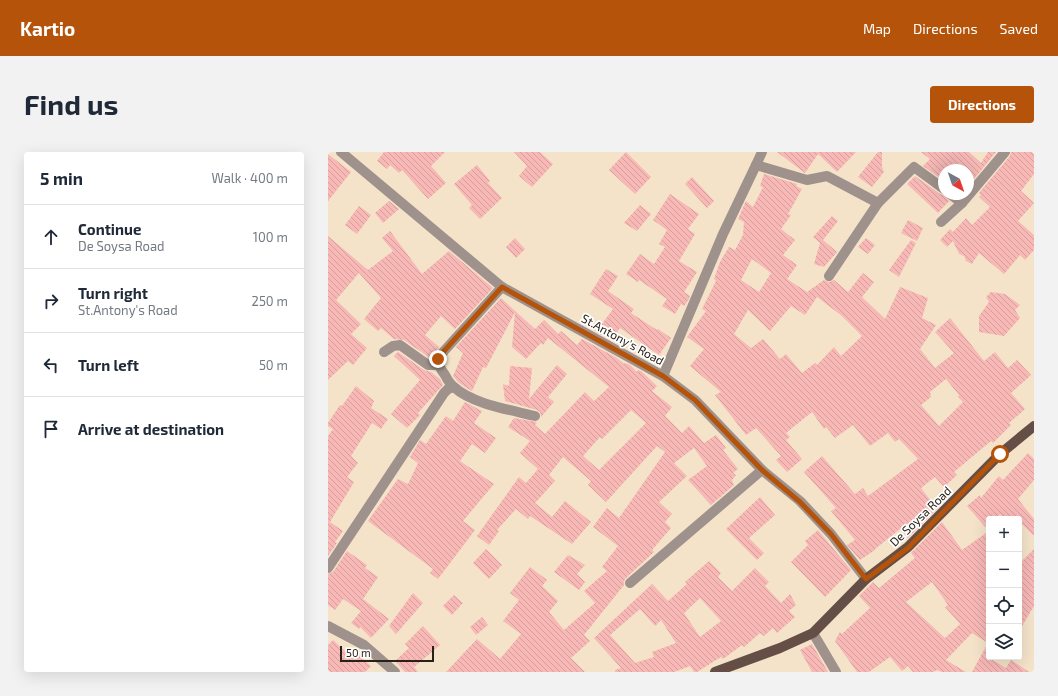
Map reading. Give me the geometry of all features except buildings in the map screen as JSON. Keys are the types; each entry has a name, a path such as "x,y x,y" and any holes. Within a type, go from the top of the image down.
{"main road":[{"name":"De Soysa Road","path":"715,672 780,648 813,633 866,579 908,548 1000,454 1034,426"}],"street":[{"name":"St.Antony's Road","path":"341,152 502,287 663,376 695,400 762,470 800,502 831,534 866,579"},
{"path":"663,376 722,234 762,152"},
{"path":"941,222 962,203 1005,152"},
{"path":"756,165 807,180 827,176 878,203"},
{"path":"828,276 878,203 914,167 938,185"},
{"path":"958,200 962,203"},
{"path":"502,287 444,351 438,359 438,365 453,387 466,395 488,404 535,416"},
{"path":"384,352 393,346 400,345 428,365 438,365"},
{"path":"328,568 444,393 453,387"},
{"path":"630,583 762,470"},
{"path":"328,626 364,645 395,672"},
{"path":"813,633 836,672"}],"route":[{"path":"438,359 502,287 663,376 695,400 762,470 800,502 831,534 866,579 908,548 1000,454"}]}
